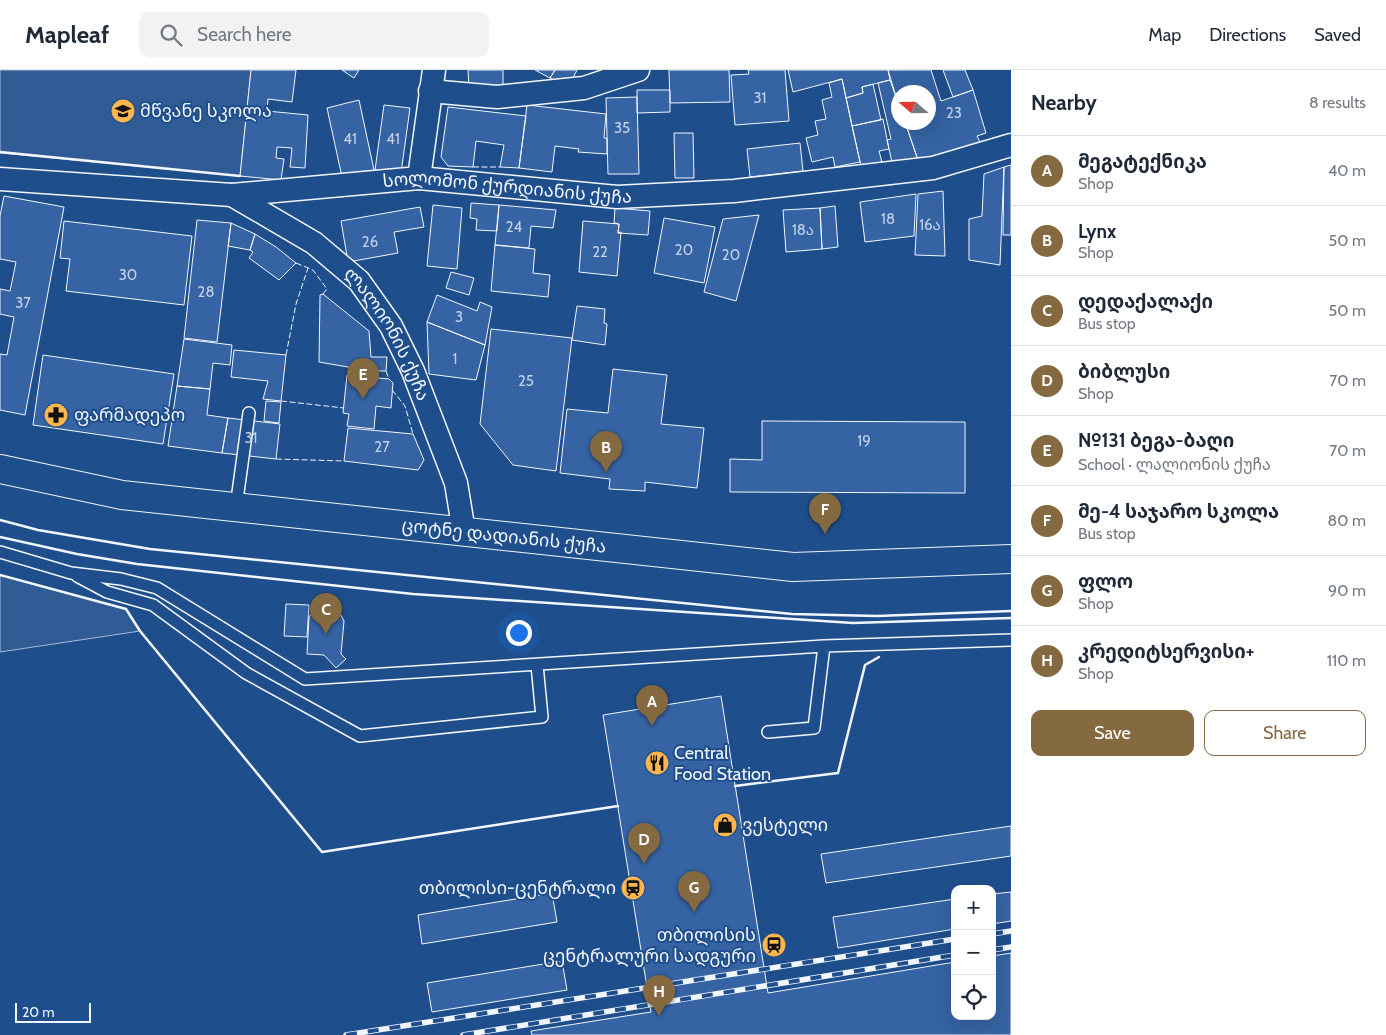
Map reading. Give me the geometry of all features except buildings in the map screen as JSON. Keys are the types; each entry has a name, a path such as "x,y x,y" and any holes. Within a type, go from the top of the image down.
{"main road":[{"name":"ცოტნე დადიანის ქუჩა","path":"0,469 122,495 793,567 1011,559"}],"street":[{"path":"419,178 432,81 497,97 584,88 638,70"},
{"name":"სოლომონ ქურდიანის ქუჩა","path":"0,179 232,195 419,178 617,197 734,191 933,168 1011,145"},
{"name":"ლალიონის ქუჩა","path":"232,195 314,243 359,281 391,326 413,370 456,483 464,532"}],"lane":[{"path":"236,507 249,413"},
{"path":"0,552 71,573 121,579 157,588 305,678 824,646 1011,640"},
{"path":"71,573 107,592 153,605 246,673 360,736 542,717 536,665"},
{"path":"768,732 814,728 824,646"}],"shaded area":[{"name":"მწვანე სკოლა","path":"0,70 251,70 240,176 0,153"},
{"path":"0,575 126,609 140,631 0,652"}],"railway":[{"path":"996,933 1011,931"},
{"path":"346,1035 951,940"},
{"path":"996,949 1011,947"},
{"path":"463,1035 951,956"}],"fence":[{"path":"473,167 500,167"},
{"path":"296,263 313,270 327,289 323,294"},
{"path":"286,355 296,304 308,268"},
{"path":"386,371 389,379"},
{"path":"392,390 405,406 413,434"},
{"path":"281,401 344,408"},
{"path":"276,459 344,461"}],"wall":[{"path":"0,152 240,176"},
{"path":"0,520 38,530 150,549 792,614 877,616 1011,611"},
{"path":"0,537 77,554 137,564 413,594 853,623 1011,618"},
{"path":"0,575 126,609 140,631 322,852 618,806"},
{"path":"735,786 838,773 865,665 879,657"}],"place":[{"name":"მწვანე სკოლა","path":"123,111"},
{"name":"№131 ბეგა-ბაღი","path":"363,399"},
{"name":"ფარმადეპო","path":"56,415"},
{"name":"Lynx","path":"606,472"},
{"name":"მე-4 საჯარო სკოლა","path":"825,534"},
{"name":"დედაქალაქი","path":"326,634"},
{"name":"მეგატექნიკა","path":"652,726"},
{"name":"Central Food Station","path":"657,763"},
{"name":"ვესტელი","path":"725,825"},
{"name":"ბიბლუსი","path":"644,864"},
{"name":"თბილისი-ცენტრალი","path":"633,888"},
{"name":"ფლო","path":"694,912"},
{"name":"თბილისის ცენტრალური სადგური","path":"774,945"},
{"name":"კრედიტსერვისი+","path":"659,1016"}]}
